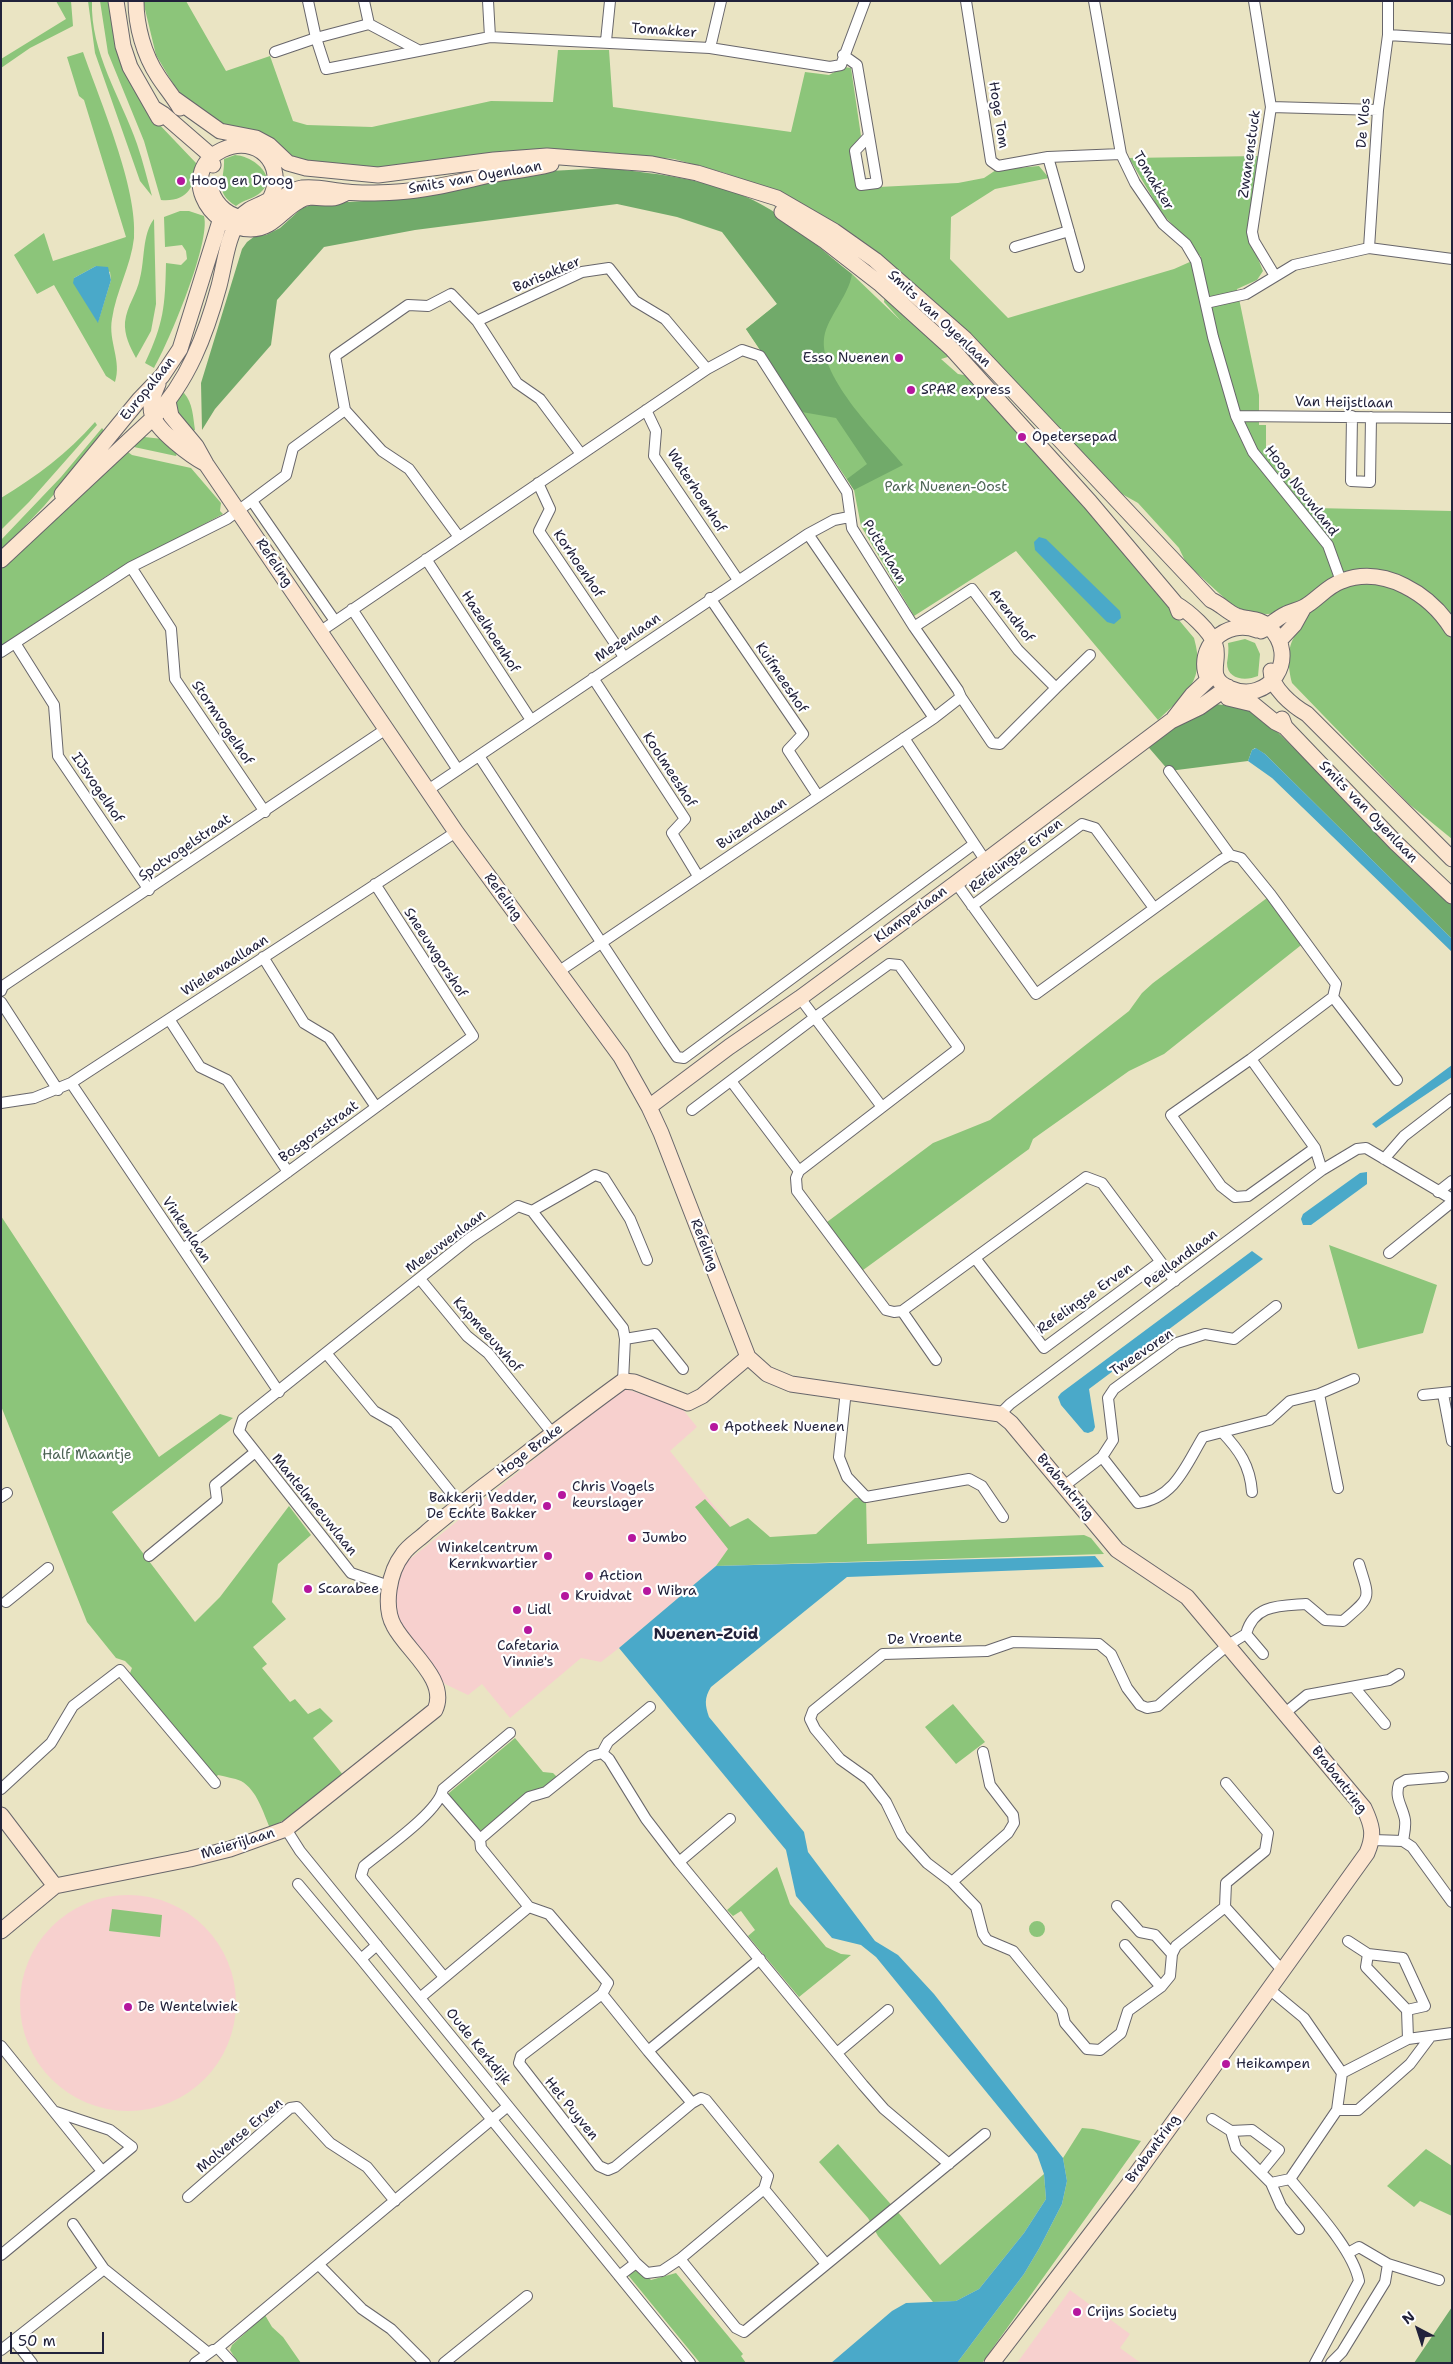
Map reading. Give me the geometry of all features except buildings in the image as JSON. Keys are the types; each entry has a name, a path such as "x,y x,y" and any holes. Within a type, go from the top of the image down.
{"street":[{"path":"116,1 123,46 134,73 155,109 163,114 214,169 211,186 215,199 240,225"},
{"path":"136,1 142,40 148,58 156,74 175,99 181,111 210,134 260,151 281,164 270,199 247,211 240,225"},
{"path":"308,1 316,38"},
{"path":"364,1 369,24"},
{"path":"488,1 490,37"},
{"path":"606,41 610,1"},
{"path":"710,48 721,1"},
{"path":"865,1 843,55 857,65 869,136"},
{"name":"Hoge Tom","path":"966,1 991,162 998,166 1048,157 1120,154"},
{"name":"Tomakker","path":"1094,1 1120,154 1135,183 1163,224 1186,244 1196,261 1206,303"},
{"name":"Zwanenstuck","path":"1254,1 1271,107 1252,232 1254,241 1276,276"},
{"name":"De Vlos","path":"1369,248 1378,110 1388,35 1388,1"},
{"path":"275,52 316,38 369,24 418,50"},
{"path":"1388,35 1452,39"},
{"name":"Tomakker","path":"316,38 326,69 490,37 606,41 710,48 830,68 841,64 843,55"},
{"path":"1271,107 1378,110"},
{"path":"232,141 208,161 201,178 202,194 206,205 220,221 240,225"},
{"name":"Smits van Oyenlaan","path":"281,164 306,177 355,180 366,175 494,160 547,156 652,164 697,173 777,198 826,227 902,282 965,339 1211,600 1235,622 1258,620 1264,629"},
{"path":"1048,157 1079,267"},
{"name":"Smits van Oyenlaan","path":"240,225 262,227 270,224 290,199 310,197 334,198 346,192 398,192 441,186 572,159"},
{"name":"Smits van Oyenlaan","path":"740,186 825,241 891,293 952,349 1090,502 1176,604 1186,610 1210,644"},
{"name":"Europalaan","path":"51,512 64,490 162,376 180,350 220,221"},
{"name":"Europalaan","path":"1,560 51,512 97,472 168,401 194,359 220,284 228,271 240,225"},
{"path":"1015,247 1069,231"},
{"path":"1206,303 1246,294 1294,265 1369,248 1452,259"},
{"name":"Barisakker","path":"477,321 582,272 609,268 634,301 665,319 707,369"},
{"path":"459,537 408,469 382,451 345,410 335,356 408,306 428,306 451,294 477,321 517,383 540,399 581,454"},
{"name":"Hoog Nouwland","path":"1206,303 1213,337 1236,416 1253,452 1328,545 1341,581"},
{"name":"Putterlaan","path":"707,369 742,350 760,356 847,492 850,505 849,517 860,543 961,697"},
{"path":"321,631 707,369"},
{"path":"153,418 152,398 162,376"},
{"name":"Refeling","path":"168,401 171,416 196,446 206,464 456,832 621,1057 649,1108 748,1357"},
{"path":"1,652 131,567 227,519 239,511 286,475 293,448 345,410"},
{"name":"Waterhoenhof","path":"646,410 656,431 654,456 738,580"},
{"name":"Van Heijstlaan","path":"1236,416 1452,418"},
{"path":"1352,416 1350,481 1370,482 1371,417"},
{"name":"Refeling","path":"153,418 188,454 206,464"},
{"name":"Korhoenhof","path":"538,483 550,509 539,531 624,657"},
{"name":"Refeling","path":"252,501 335,621"},
{"name":"Mezenlaan","path":"428,790 710,598 808,534 834,520 849,517"},
{"path":"808,534 934,718"},
{"name":"Hazelhoenhof","path":"426,559 531,720"},
{"name":"Stormvogelhof","path":"131,567 171,629 175,679 265,812"},
{"path":"1264,629 1285,614 1304,607 1341,581 1361,576 1385,578 1410,587 1435,608 1452,629"},
{"name":"Arendhof","path":"914,627 972,589 1018,650 1056,688"},
{"name":"Kuifmeeshof","path":"710,598 803,734 788,750 818,796"},
{"path":"1280,640 1294,625 1304,607"},
{"path":"352,609 458,770"},
{"path":"1235,622 1210,644 1204,664 1208,680 1224,691 1254,698 1275,677 1283,658 1280,640 1264,629"},
{"path":"1264,629 1273,650 1271,674 1275,677"},
{"name":"IJsvogelhof","path":"15,643 54,705 58,756 149,890"},
{"path":"1210,644 1216,647 1214,669 1224,691"},
{"path":"961,697 992,743 1000,744 1090,655"},
{"name":"Smits van Oyenlaan","path":"1275,677 1298,708 1307,714 1452,859"},
{"name":"Koolmeeshof","path":"593,678 685,819 672,834 698,876"},
{"name":"Klamperlaan","path":"1171,721 1192,695 1208,680"},
{"name":"Klamperlaan","path":"649,1108 729,1047 800,998 1171,721 1200,707 1224,691"},
{"name":"Buizerdlaan","path":"558,972 934,718 961,697"},
{"name":"Smits van Oyenlaan","path":"1254,698 1280,716 1285,727 1396,843 1452,896"},
{"name":"Spotvogelstraat","path":"1,991 2,986 149,890 386,729"},
{"path":"904,738 985,860"},
{"path":"479,756 601,943"},
{"path":"1169,771 1230,855 1241,858 1336,984 1333,997 1251,1059 1171,1115 1221,1186 1235,1196 1248,1196 1315,1148"},
{"name":"Refelingse Erven","path":"972,906 1082,824 1095,828 1154,908"},
{"name":"Wielewaallaan","path":"1,1103 34,1098 58,1090 71,1083 456,832"},
{"name":"Klamperlaan","path":"601,943 677,1057 684,1058 974,844"},
{"name":"Refelingse Erven","path":"956,882 1036,994 1230,855"},
{"name":"Sneeuwgorshof","path":"375,884 472,1036"},
{"path":"263,957 304,1023 329,1038 376,1107"},
{"path":"692,1110 889,964 898,965 959,1048 799,1171 796,1178 798,1191 886,1310 902,1311 1086,1177 1102,1183 1175,1281"},
{"path":"1333,997 1397,1080"},
{"path":"800,998 882,1107"},
{"path":"1,1002 58,1090"},
{"path":"169,1019 200,1067 227,1080 288,1172"},
{"name":"Bosgorsstraat","path":"183,1249 472,1036"},
{"path":"1251,1059 1315,1148 1322,1170"},
{"path":"731,1081 799,1171"},
{"name":"Vinkenlaan","path":"71,1083 279,1392"},
{"path":"1384,1159 1404,1136 1452,1099"},
{"name":"Peellandlaan","path":"1000,1414 1010,1404 1322,1170 1357,1149 1366,1148 1452,1200"},
{"name":"Meeuwenlaan","path":"243,1419 470,1238 518,1206 532,1211 595,1175 604,1178 630,1219 646,1260"},
{"path":"1438,1192 1452,1181"},
{"path":"1389,1253 1452,1200"},
{"path":"532,1211 623,1328 625,1340 623,1380 634,1382 688,1403 702,1396 748,1357 767,1374 791,1384 846,1390 1000,1414"},
{"name":"Refelingse Erven","path":"975,1258 1044,1348 1160,1262"},
{"name":"Kapmeeuwhof","path":"420,1279 467,1336 488,1353 553,1434"},
{"name":"Tweevoren","path":"1064,1486 1102,1457 1114,1440 1108,1398 1114,1388 1177,1343 1205,1334 1234,1340 1276,1306"},
{"path":"902,1311 936,1360"},
{"path":"625,1340 655,1334 683,1369"},
{"path":"326,1353 374,1411 395,1423 460,1504"},
{"path":"1102,1457 1138,1503 1158,1498 1175,1484 1204,1437 1269,1420 1290,1401 1319,1394 1354,1379"},
{"name":"Hoge Brake","path":"439,1695 431,1677 393,1625 389,1603 389,1586 402,1555 460,1504 623,1380"},
{"path":"846,1390 840,1457 847,1477 866,1498 969,1479 982,1486 1003,1517"},
{"path":"1423,1395 1447,1393 1452,1441"},
{"path":"1319,1394 1338,1488"},
{"name":"Brabantring","path":"992,2363 1129,2184 1367,1853 1373,1840 1372,1826 1364,1808 1187,1597 1117,1550 1012,1423 1000,1414"},
{"name":"Mantelmeeuwlaan","path":"243,1419 239,1431 351,1573 389,1586"},
{"path":"1222,1432 1241,1452 1252,1481 1252,1492"},
{"path":"149,1556 217,1500 216,1485 254,1452"},
{"path":"1228,1645 1246,1634 1250,1620 1262,1612 1282,1605 1306,1604 1325,1620 1343,1621 1366,1601 1368,1593 1359,1564"},
{"path":"3,1601 48,1568"},
{"path":"1246,1634 1263,1654"},
{"name":"De Vroente","path":"1161,1988 1128,2010 1121,2032 1100,2050 1087,2049 1066,2023 1062,2011 1013,1951 987,1940 983,1934 976,1907 952,1882 927,1863 908,1842 902,1835 886,1802 868,1779 840,1759 810,1719 814,1711 883,1654 987,1651 1013,1642 1099,1644 1111,1654 1127,1688 1140,1705 1148,1708 1158,1706 1228,1645"},
{"path":"1,1789 51,1743 73,1706 120,1670 215,1783"},
{"path":"1285,1713 1307,1695 1389,1680 1399,1674"},
{"path":"1354,1687 1385,1724"},
{"name":"Meierijlaan","path":"1,1931 55,1886 198,1857 230,1849 286,1829 435,1710 439,1695"},
{"path":"480,1839 529,1797 546,1792 591,1756 602,1753 608,1742 650,1707"},
{"path":"444,1977 360,1876 364,1866 431,1811 442,1795 443,1790 510,1733"},
{"path":"952,1882 1008,1833 1014,1823 1013,1815 990,1785 983,1752"},
{"path":"602,1753 609,1759 646,1819 679,1862 837,2053 884,2108 949,2164"},
{"path":"1403,1840 1405,1819 1398,1805 1396,1790 1398,1784 1406,1780 1443,1777"},
{"path":"1226,1783 1268,1833 1265,1851 1226,1883 1225,1907 1282,1970"},
{"path":"442,1795 480,1839 481,1848 530,1907 549,1914 605,1978 608,1983 602,1994 692,2103 700,2098 706,2100 768,2176 764,2189 662,2272 647,2273 636,2263 619,2276"},
{"path":"2,1817 55,1886"},
{"path":"679,1862 730,1819"},
{"name":"Oude Kerkdijk","path":"286,1829 300,1851 636,2263"},
{"path":"1373,1840 1403,1840 1412,1847 1452,1902"},
{"path":"298,1884 362,1959 690,2363"},
{"path":"1117,1906 1140,1932 1155,1935 1172,1954"},
{"path":"421,1997 530,1907"},
{"path":"1125,1945 1161,1988 1170,1976 1172,1954 1176,1946 1225,1907"},
{"path":"1348,1940 1368,1954 1403,1958 1425,2006 1407,2010"},
{"path":"362,1959 377,1945"},
{"path":"1368,1954 1366,1967 1407,2010 1408,2039"},
{"path":"648,2051 760,1959"},
{"path":"1269,1989 1304,2018 1342,2073 1337,2110 1290,2179 1271,2183"},
{"name":"Het Puyven","path":"602,1994 521,2056 518,2063 599,2166 608,2170 615,2167 692,2103"},
{"path":"837,2053 888,2010"},
{"path":"1342,2073 1408,2039 1452,2033"},
{"path":"1337,2110 1358,2110 1410,2064 1431,2036"},
{"path":"1,2046 102,2171"},
{"path":"195,2363 208,2352 218,2348 508,2106"},
{"name":"Molvense Erven","path":"188,2197 290,2108 296,2108 330,2143 367,2167 395,2201"},
{"path":"1,2255 132,2147 110,2130 56,2112"},
{"path":"1212,2119 1231,2131 1252,2130 1279,2150 1260,2172"},
{"path":"1231,2131 1236,2148 1271,2183 1281,2206 1299,2229"},
{"path":"680,2259 736,2328 744,2332 985,2134"},
{"path":"1290,2179 1348,2253 1357,2271 1359,2281 1315,2363"},
{"path":"764,2189 826,2264"},
{"path":"73,2224 104,2269 208,2352"},
{"path":"1348,2253 1359,2247 1388,2264 1439,2280"},
{"path":"1331,2363 1342,2352 1385,2282 1388,2264"},
{"path":"318,2265 362,2309 390,2329 424,2363"},
{"path":"1,2350 104,2269"},
{"path":"444,2363 527,2296"},
{"path":"14,2340 32,2363"},
{"path":"218,2348 232,2363"}],"shaded area":[{"path":"623,1388 681,1407 697,1427 670,1451 731,1527 728,1549 716,1566 601,1662 581,1658 510,1718 482,1684 468,1695 445,1684 399,1622 395,1593 405,1563"},
{"name":"De Wentelwiek","path":"117,1895 139,1895 159,1899 179,1907 205,1926 224,1952 232,1972 236,2003 232,2034 224,2054 205,2080 179,2099 159,2107 139,2111 117,2111 97,2107 77,2099 59,2087 44,2072 32,2054 24,2034 20,2014 20,1992 24,1972 32,1952 44,1934 59,1919 77,1907 97,1899"},
{"name":"Crijns Society","path":"1070,2290 1130,2334 1120,2348 1141,2363 1017,2363"}],"green space":[{"path":"56,1 71,1 73,26 30,48 1,68 1,59 66,19"},
{"path":"88,1 92,1 93,20 101,57 137,144 152,196 140,181 95,53"},
{"path":"100,1 109,1 116,48 155,120 196,163 192,186 184,196 170,200 161,200 144,141 108,53"},
{"path":"143,1 186,1 226,71 270,56 293,121 307,125 372,127 491,101 553,102 558,50 609,50 613,107 791,132 805,72 829,75 844,67 851,68 861,136 851,150 859,188 958,183 984,178 996,170 1039,166 1049,178 995,189 951,217 950,259 1008,318 1174,269 1201,257 1161,212 1129,158 1259,156 1248,234 1263,271 1257,280 1237,289 1259,395 1259,425 1266,425 1266,448 1314,508 1452,511 1452,839 1409,804 1292,683 1289,651 1296,634 1277,613 1254,613 1232,605 1186,563 1179,548 1138,503 1122,494 971,340 777,194 725,173 674,159 605,152 547,152 377,170 301,162 226,128 181,94 156,55"},
{"path":"83,52 108,119 124,170 134,218 132,248 114,309 111,327 117,366 115,382 106,376 54,285 37,294 14,255 44,233 53,261 126,237 84,100 79,96 67,57","holes":["96,266 110,272 111,280 98,322 74,278"]},
{"path":"235,155 242,156 256,163 266,174 267,180 265,187 260,193 236,206 229,201 222,191 224,159"},
{"path":"606,168 691,180 712,185 753,200 792,225 852,274 847,289 825,333 824,349 829,367 851,403 903,465 854,490 847,479 867,464 836,418 802,412 746,329 777,304 722,232 677,217 617,204 415,230 324,247 277,300 271,345 215,409 202,430 201,383 242,249 255,236 266,235 280,228 302,208 315,204 380,200 550,171"},
{"path":"180,211 189,211 204,216 204,229 201,247 187,292 154,368 145,363 160,325 165,291 166,263 181,265 187,259 186,251 182,245 165,247 164,217"},
{"path":"154,219 156,304 151,331 136,358 126,336 125,322 139,284 147,232"},
{"name":"Park Nuenen-Oost","path":"833,259 852,274 901,321 884,302 885,294 951,356 941,359 958,374 969,376 995,409 1028,440 1194,638 1198,665 1196,675 1185,693 1158,720 1016,551 914,616 861,526 854,490 746,329"},
{"path":"184,393 189,401 193,415 195,430 190,432 180,419 176,405 178,394"},
{"path":"95,422 97,425 29,502 1,530 1,498 51,464"},
{"path":"102,428 106,433 44,506 1,551 1,540 61,477"},
{"path":"144,437 163,439 178,451 176,456 134,447 134,441"},
{"path":"125,450 132,455 191,468 221,503 220,511 223,514 108,575 1,647 1,568"},
{"path":"1245,639 1255,643 1260,654 1258,676 1243,679 1234,676 1228,669 1228,643"},
{"path":"1215,704 1241,707 1258,713 1452,903 1452,939 1265,754 1255,748 1252,750 1248,761 1169,771 1144,742"},
{"path":"1271,895 1305,942 1164,1054 1129,1071 1033,1139 1029,1149 859,1273 823,1225 933,1143 990,1120 1129,1011 1142,993 1153,983"},
{"name":"Half Maantje","path":"1,1216 159,1457 220,1414 233,1418 112,1512 195,1622 220,1597 289,1506 311,1535 278,1564 272,1602 286,1619 253,1647 267,1664 262,1668 290,1702 295,1699 308,1714 320,1708 333,1721 313,1738 344,1776 284,1820 270,1828 259,1802 247,1785 241,1781 218,1775 215,1778 132,1678 130,1673 132,1668 125,1661 116,1658 87,1622 1,1406"},
{"path":"1329,1245 1437,1285 1423,1333 1358,1349"},
{"path":"866,1497 867,1544 1084,1535 1091,1538 1104,1554 716,1566 728,1549 695,1507 705,1499 730,1527 748,1518 770,1537 816,1534 855,1498"},
{"path":"953,1704 985,1742 956,1764 925,1727"},
{"path":"515,1738 543,1772 553,1773 557,1777 543,1789 530,1791 484,1830 477,1831 449,1796 449,1793"},
{"path":"777,1867 790,1904 826,1947 841,1954 851,1955 799,1997 748,1936 755,1930 741,1911 733,1916 727,1910"},
{"path":"112,1909 162,1915 160,1937 109,1931"},
{"path":"1037,1921 1045,1929 1037,1937 1029,1929"},
{"path":"1082,2128 1141,2141 982,2363 957,2363 1024,2274 1040,2247 1062,2204 1067,2181 1063,2158"},
{"path":"838,2144 902,2217 940,2265 1044,2174 1046,2199 1024,2233 979,2289 956,2301 933,2302 878,2236 868,2218 819,2162"},
{"path":"1426,2149 1452,2166 1452,2216 1420,2201 1414,2207 1387,2186"},
{"path":"638,2267 651,2280 676,2273 743,2354 741,2356 746,2363 700,2363 628,2275"},
{"path":"1452,2307 1452,2363 1414,2363"},
{"path":"265,2315 272,2327 283,2337 301,2363 238,2363 230,2350 232,2345"}],"water":[{"path":"96,266 108,267 111,280 98,323 73,283 74,278"},
{"path":"1039,537 1046,539 1120,611 1121,618 1114,624 1107,622 1035,550 1034,542"},
{"path":"1256,748 1265,754 1452,939 1452,952 1272,778 1248,761 1252,750"},
{"path":"1452,1065 1452,1077 1376,1128 1372,1124"},
{"path":"1367,1172 1367,1184 1311,1225 1303,1225 1301,1219 1303,1214 1360,1173"},
{"path":"1252,1251 1263,1259 1089,1389 1095,1427 1093,1431 1084,1432 1061,1405 1058,1397 1061,1393"},
{"path":"1095,1556 1104,1567 847,1577 711,1687 706,1698 709,1717 804,1832 808,1852 875,1941 898,1955 934,1994 1063,2158 1067,2181 1062,2204 1040,2247 1024,2274 957,2363 831,2363 892,2311 906,2303 956,2301 979,2289 1024,2233 1046,2199 1044,2174 1037,2154 876,1957 861,1945 832,1938 796,1896 786,1850 619,1648 716,1566"}],"place":[{"name":"Hoog en Droog","path":"181,181"},
{"name":"Esso Nuenen","path":"899,358"},
{"name":"SPAR express","path":"911,390"},
{"name":"Opetersepad","path":"1022,437"},
{"name":"Apotheek Nuenen","path":"714,1427"},
{"name":"Chris Vogels keurslager","path":"562,1495"},
{"name":"Bakkerij Vedder, De Echte Bakker","path":"547,1506"},
{"name":"Jumbo","path":"632,1538"},
{"name":"Winkelcentrum Kernkwartier","path":"548,1556"},
{"name":"Action","path":"589,1576"},
{"name":"Scarabee","path":"308,1589"},
{"name":"Wibra","path":"647,1591"},
{"name":"Kruidvat","path":"565,1596"},
{"name":"Lidl","path":"517,1610"},
{"name":"Cafetaria Vinnie's","path":"528,1630"},
{"name":"De Wentelwiek","path":"128,2007"},
{"name":"Heikampen","path":"1226,2064"},
{"name":"Crijns Society","path":"1077,2312"}],"district":[{"name":"Nuenen-Zuid","path":"706,1635"}]}
